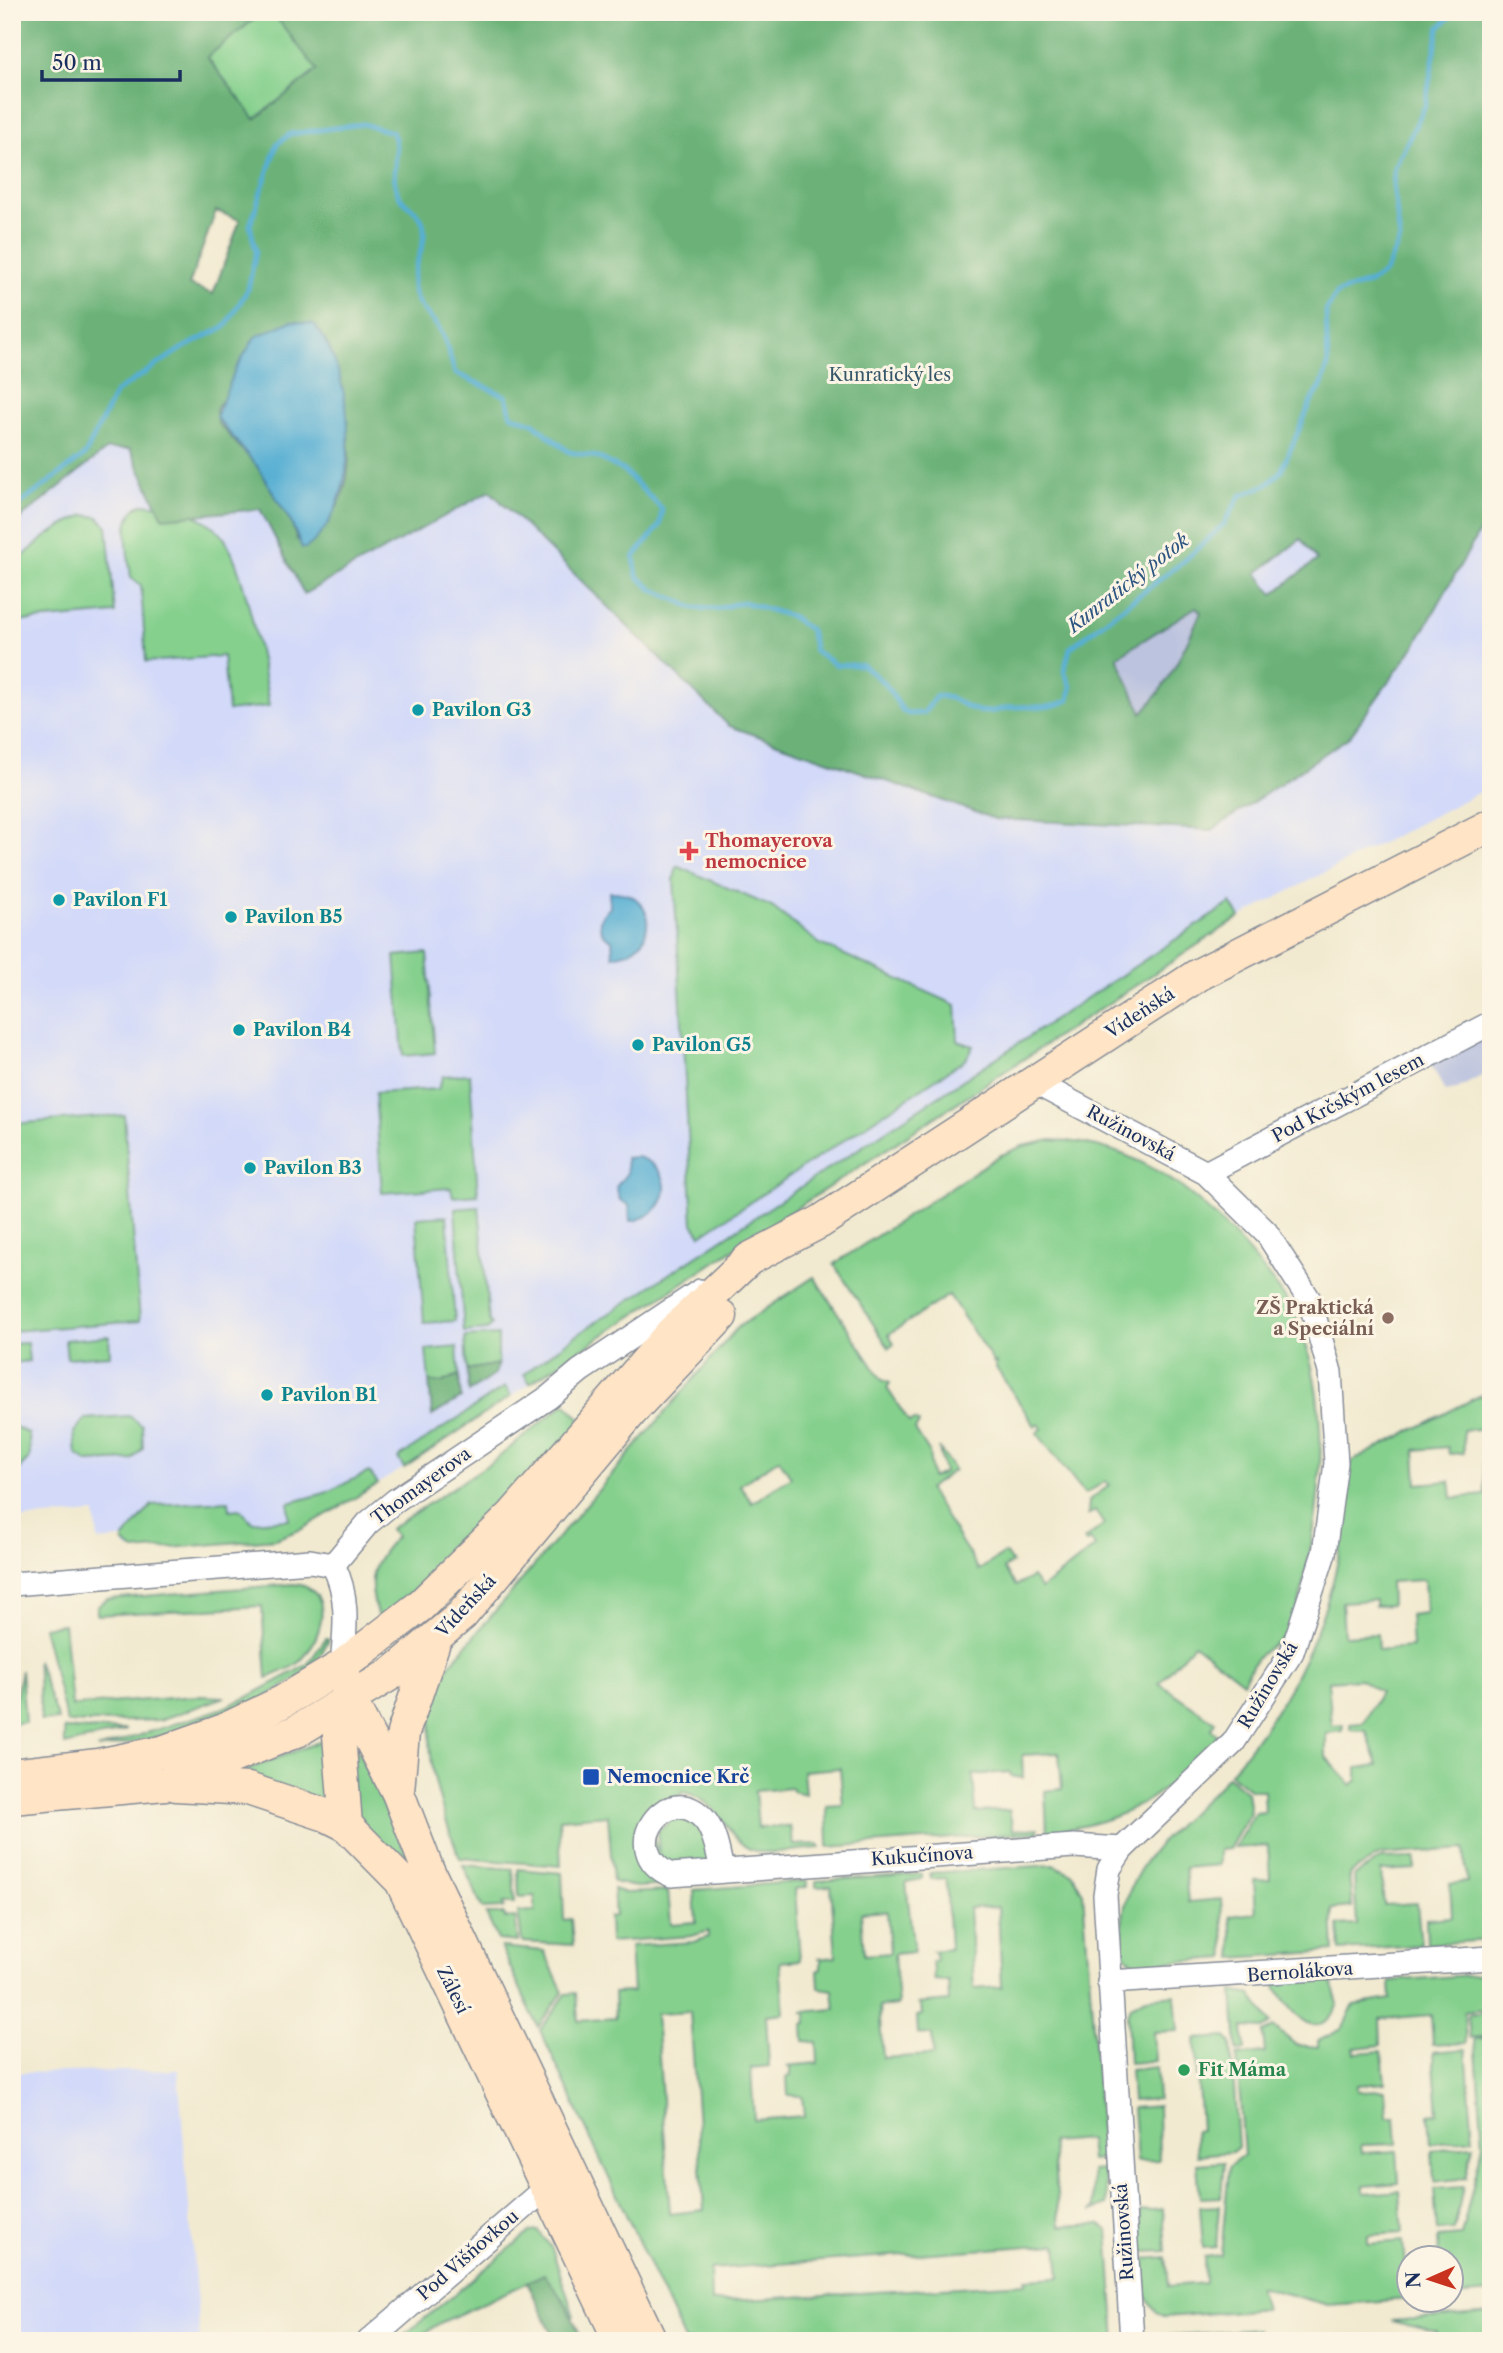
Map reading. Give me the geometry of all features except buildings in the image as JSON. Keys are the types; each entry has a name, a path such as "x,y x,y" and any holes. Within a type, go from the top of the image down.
{"main road":[{"name":"Vídeňská","path":"12,1775 99,1765 162,1752 223,1730 282,1702 342,1666 420,1606 512,1517 672,1332 749,1259 812,1226 1198,975 1491,825"},
{"name":"Vídeňská","path":"12,1798 165,1784 297,1731 394,1672 435,1640 461,1615 687,1349 812,1226"},
{"path":"398,1793 403,1733 435,1640"},
{"path":"342,1666 349,1698 339,1735 346,1825"},
{"name":"Zálesí","path":"349,1698 398,1793 558,2178 620,2341"},
{"name":"Zálesí","path":"165,1784 248,1789 326,1815 346,1825 401,1881 558,2178 651,2341"}],"street":[{"name":"Pod Krčským lesem","path":"1206,1173 1491,1023"},
{"name":"Ružinovská","path":"1034,1082 1206,1173 1266,1233 1310,1301 1330,1372 1336,1463 1324,1553 1292,1652 1233,1743 1122,1849 1109,1869 1105,1895 1109,1982 1132,2341"},
{"name":"Thomayerova","path":"334,1565 368,1523 396,1500 549,1397 590,1364 749,1259"},
{"path":"12,1584 310,1561 334,1565 341,1582 346,1616 342,1666"},
{"name":"Kukučínova","path":"722,1871 1073,1846 1122,1849"},
{"name":"Bernolákova","path":"1109,1982 1491,1958"},
{"name":"Pod Višňovkou","path":"369,2341 558,2178"}],"shaded area":[{"name":"Thomayerova nemocnice","path":"1491,233 1491,786 1232,921 404,1468 301,1529 275,1539 135,1551 125,1547 122,1539 98,1541 95,1513 20,1519 21,1546 12,1547 12,525 18,518 108,449 130,449"},
{"path":"1196,607 1201,612 1187,643 1161,690 1142,713 1117,657"},
{"path":"1491,1031 1491,1071 1457,1089 1445,1091 1430,1063"},
{"path":"178,2070 200,2341 12,2341 12,2073"}],"green space":[{"name":"Kunratický les","path":"12,12 263,12 207,57 255,119 317,70 272,12 1491,12 1491,511 1416,644 1349,737 1212,830 995,819 729,726 490,491 304,594 260,509 163,518 130,449 107,449 12,525","holes":["216,211 240,220 213,294 189,285","322,334 342,400 349,450 342,496 329,519 297,540 291,522 257,466 218,423 216,410 220,403","1301,539 1317,560 1273,594 1257,573","1196,607 1201,612 1168,678 1142,713 1117,657"]},
{"path":"263,12 272,12 318,70 255,119 207,57"},
{"path":"143,504 195,515 221,534 229,547 245,590 269,706 228,711 223,656 146,662 141,585 131,578 126,536 130,517 135,509"},
{"path":"85,515 98,517 107,526 115,613 12,622 12,569 45,537"},
{"path":"677,866 772,907 820,944 956,1005 958,1041 973,1046 966,1059 701,1235 693,1224 674,879"},
{"path":"1231,903 1240,917 530,1383 524,1374 572,1338"},
{"path":"427,953 435,1053 403,1056 395,956"},
{"path":"470,1074 478,1195 453,1197 451,1188 382,1193 375,1093 438,1089 443,1076"},
{"path":"124,1115 140,1321 12,1331 12,1124"},
{"path":"1051,1140 1083,1143 1142,1162 1168,1177 1215,1216 1258,1263 1289,1304 1308,1350 1319,1413 1320,1476 1312,1540 1295,1617 1284,1636 1257,1658 1243,1682 1194,1644 1159,1683 1215,1722 1211,1729 1218,1736 1181,1775 1143,1803 1100,1822 1075,1828 1047,1832 1045,1791 1062,1789 1059,1753 1022,1755 1023,1778 1011,1776 1010,1772 973,1775 976,1812 1009,1810 1013,1830 1038,1828 1038,1832 828,1847 827,1806 843,1805 840,1768 803,1771 805,1794 792,1791 792,1788 755,1791 758,1828 790,1826 794,1845 819,1844 820,1848 782,1852 749,1849 732,1834 708,1805 683,1792 676,1801 646,1818 670,1885 636,1887 613,1882 608,1815 559,1819 561,1866 460,1858 436,1785 430,1736 432,1711 439,1687 451,1663 737,1328 814,1277 882,1380 890,1383 887,1388 909,1422 915,1420 919,1423 915,1430 929,1452 932,1478 944,1473 939,1448 954,1470 928,1489 979,1570 1005,1553 1012,1563 1004,1568 1016,1586 1032,1577 1041,1589 1095,1547 1091,1540 1086,1543 1084,1540 1104,1524 1095,1511 1088,1515 1089,1500 1110,1485 1106,1481 1085,1494 1037,1433 1042,1429 1039,1424 1035,1426 996,1368 996,1362 994,1363 949,1295 889,1334 894,1344 889,1348 834,1264 999,1156 1023,1146","holes":["779,1459 791,1477 752,1503 740,1485"]},
{"path":"479,1207 489,1321 492,1324 487,1330 464,1332 455,1209"},
{"path":"447,1216 455,1321 424,1323 416,1218"},
{"path":"498,1335 498,1364 467,1370 465,1337"},
{"path":"109,1336 110,1355 67,1358 65,1340"},
{"path":"27,1343 29,1361 12,1363 12,1344"},
{"path":"457,1347 459,1375 441,1383 429,1381 426,1350"},
{"path":"498,1364 495,1374 469,1392 467,1370"},
{"path":"459,1375 461,1398 432,1416 429,1381 441,1383"},
{"path":"505,1387 511,1396 404,1468 398,1458"},
{"path":"1491,1390 1491,1428 1463,1430 1464,1453 1449,1454 1448,1447 1415,1450 1417,1484 1450,1481 1452,1498 1485,1495 1483,1462 1491,1462 1491,1940 1427,1944 1426,1919 1452,1917 1450,1884 1467,1882 1464,1849 1380,1855 1349,1874 1352,1907 1332,1909 1334,1951 1233,1958 1230,1916 1256,1913 1254,1880 1270,1879 1268,1846 1234,1848 1255,1813 1265,1812 1264,1790 1251,1790 1230,1773 1284,1698 1322,1616 1339,1556 1347,1480 1352,1461","holes":["1424,1580 1426,1613 1410,1615 1412,1647 1378,1650 1377,1634 1344,1636 1342,1602 1375,1600 1375,1606 1391,1605 1390,1582","1359,1679 1380,1692 1363,1723 1350,1724 1350,1730 1366,1731 1378,1765 1357,1768 1357,1780 1351,1785 1326,1757 1326,1733 1342,1731 1343,1725 1332,1726 1328,1681"]},
{"path":"565,1403 583,1421 491,1521 379,1621 372,1576 380,1557 396,1537 390,1529 495,1460"},
{"path":"129,1416 142,1425 143,1448 132,1460 88,1462 76,1454 74,1432 85,1419"},
{"path":"12,1425 29,1434 30,1458 19,1469 12,1470"},
{"path":"369,1472 378,1484 302,1529 275,1539 135,1551 123,1542 152,1505 229,1501 230,1510 240,1509 252,1522 289,1519 289,1503 325,1493"},
{"path":"293,1584 307,1587 316,1595 321,1605 318,1631 306,1655 297,1664 267,1678 262,1606 97,1615 97,1606 107,1599"},
{"path":"64,1624 72,1706 196,1696 225,1697 160,1720 67,1723 43,1627"},
{"path":"326,1638 329,1639 312,1667 262,1698 179,1730 97,1749 221,1709 248,1697 307,1665"},
{"path":"37,1660 58,1720 41,1721"},
{"path":"21,1670 25,1722 12,1723 12,1719"},
{"path":"345,1724 408,1857 400,1865 355,1819"},
{"path":"64,1729 127,1730 65,1745"},
{"path":"324,1740 332,1803 228,1777"},
{"path":"1228,1776 1247,1792 1250,1813 1229,1849 1219,1850 1219,1865 1185,1868 1188,1902 1221,1899 1225,1958 1138,1964 1125,1954 1122,1941 1125,1904 1133,1882 1160,1844"},
{"path":"674,1818 683,1819 696,1826 718,1861 675,1867 660,1858 657,1832"},
{"path":"1415,1858 1415,1869 1381,1871 1384,1905 1417,1903 1421,1945 1340,1950 1338,1925 1357,1924 1354,1876 1381,1859"},
{"path":"463,1865 513,1869 515,1903 503,1903 504,1908 483,1909"},
{"path":"1053,1865 1073,1874 1083,1893 1103,2160 1091,2161 1089,2139 1052,2142 1060,2226 1099,2224 1108,2230 1116,2341 685,2341 540,2030 566,1994 576,1993 578,2021 615,2018 614,1993 633,1992 630,1946 694,1942 708,1937 708,1931 692,1936 610,1942 609,1917 615,1916 613,1889 625,1893 668,1891 671,1924 696,1922 694,1890 807,1881 807,1887 795,1889 800,1960 780,1962 784,2013 766,2015 769,2066 751,2068 754,2120 804,2116 802,2096 788,2095 787,2077 791,2076 791,2066 786,2066 818,2063 817,2042 804,2041 803,2024 807,2023 806,2013 802,2012 835,2009 833,1990 819,1988 818,1970 821,1969 821,1959 817,1959 836,1957 831,1886 816,1887 816,1881 922,1874 922,1879 906,1882 914,1952 894,1954 898,2005 879,2007 883,2058 933,2055 932,2035 918,2034 917,2016 922,2015 921,2005 917,2004 949,2001 948,1981 934,1980 932,1962 936,1961 935,1951 931,1951 950,1949 946,1878 931,1879 930,1873","holes":["998,1907 1002,1987 974,1989 969,1908","887,1911 890,1953 864,1955 861,1913","690,2012 704,2210 670,2214 656,2014","1057,2244 1060,2277 1026,2279 1026,2283 711,2302 710,2269"]},
{"path":"518,1869 562,1873 564,1920 571,1919 573,1945 522,1942 518,1912 535,1911 535,1896 519,1897"},
{"path":"486,1914 515,1917 518,1942 498,1940"},
{"path":"501,1947 544,1951 563,1992 538,2027"},
{"path":"1483,1974 1491,1978 1491,2009 1464,2012 1466,2043 1433,2045 1431,2015 1380,2019 1381,2045 1354,2048 1355,2053 1382,2051 1385,2083 1357,2085 1357,2091 1385,2090 1387,2117 1395,2117 1397,2144 1361,2145 1362,2153 1397,2151 1399,2183 1364,2186 1364,2194 1400,2191 1403,2233 1368,2235 1368,2244 1403,2241 1403,2244 1394,2244 1394,2300 1328,2305 1258,2286 1265,2309 1165,2317 1157,2312 1148,2300 1143,2259 1166,2257 1169,2286 1205,2283 1204,2257 1221,2255 1229,2167 1244,2155 1237,2056 1265,2053 1263,2032 1274,2027 1296,2045 1318,2047 1318,2041 1342,2029 1354,2005 1391,1999 1390,1981"},
{"path":"1324,1978 1332,1984 1338,2004 1322,2024 1314,2025 1297,2015 1276,1987 1277,1983"},
{"path":"1233,1991 1251,1995 1271,2023 1263,2028 1243,2027 1245,2050 1237,2051"},
{"path":"1175,1995 1178,2031 1153,2032 1155,2061 1129,2063 1127,2016 1130,2006 1146,1998"},
{"path":"1489,2013 1491,2036 1470,2038 1468,2015"},
{"path":"1226,2037 1231,2043 1238,2147 1232,2152 1197,2155 1195,2131 1201,2130 1195,2039"},
{"path":"1491,2038 1491,2293 1464,2295 1464,2244 1438,2244 1438,2238 1461,2236 1483,2144 1475,2039"},
{"path":"1466,2049 1473,2139 1431,2143 1429,2115 1438,2113 1433,2052"},
{"path":"1156,2067 1158,2099 1132,2101 1130,2070"},
{"path":"1158,2106 1159,2160 1137,2161 1133,2108"},
{"path":"1473,2146 1466,2178 1434,2182 1432,2150"},
{"path":"1224,2162 1221,2197 1200,2198 1197,2164"},
{"path":"1104,2169 1107,2205 1091,2211 1094,2208 1092,2170"},
{"path":"1463,2187 1454,2230 1437,2231 1434,2189"},
{"path":"1219,2206 1216,2247 1203,2248 1200,2207"},
{"path":"1163,2209 1166,2251 1143,2252 1140,2211"},
{"path":"539,2231 552,2249 574,2316 572,2318 544,2275 440,2323 412,2341 397,2341 530,2232"},
{"path":"544,2274 566,2304 583,2341 556,2341 527,2282"},
{"path":"1491,2313 1491,2341 1438,2341 1437,2332 1391,2321"},
{"path":"1258,2329 1259,2341 1156,2341 1165,2336"}],"water":[{"path":"291,321 314,324 328,347 339,375 346,406 346,472 338,502 325,528 306,548 302,548 291,522 257,466 216,417 235,370 255,337"},
{"path":"609,892 629,895 637,900 646,913 647,922 642,942 629,952 613,956 612,940 603,933 600,925 602,916 610,908"},
{"path":"638,1157 651,1163 660,1172 665,1192 654,1211 630,1221 629,1205 620,1200 616,1187 627,1173 626,1158"}],"waterway":[{"name":"Kunratický potok","path":"12,510 85,455 116,392 181,349 226,326 248,289 256,252 250,225 277,144 290,134 363,124 392,132 395,140 396,187 402,199 421,218 424,229 413,287 420,305 441,332 455,373 506,396 511,415 533,423 569,452 598,457 624,471 662,509 660,525 634,557 637,576 652,589 694,608 716,609 743,602 790,616 810,630 815,651 836,665 863,665 885,684 903,711 909,714 924,713 936,696 952,699 984,712 1061,703 1069,700 1071,687 1064,671 1070,648 1184,561 1224,524 1240,496 1268,484 1281,471 1311,402 1321,387 1328,366 1326,311 1337,293 1371,282 1385,272 1400,240 1393,183 1395,167 1425,106 1439,28 1455,12"}],"place":[{"name":"Pavilon G3","path":"418,710"},
{"name":"Thomayerova nemocnice","path":"689,851"},
{"name":"Pavilon F1","path":"59,900"},
{"name":"Pavilon B5","path":"231,917"},
{"name":"Pavilon B4","path":"239,1030"},
{"name":"Pavilon G5","path":"638,1045"},
{"name":"Pavilon B3","path":"250,1168"},
{"name":"ZŠ Praktická a Speciální","path":"1388,1318"},
{"name":"Pavilon B1","path":"267,1395"},
{"name":"Nemocnice Krč","path":"591,1777"},
{"name":"Fit Máma","path":"1184,2070"}]}
